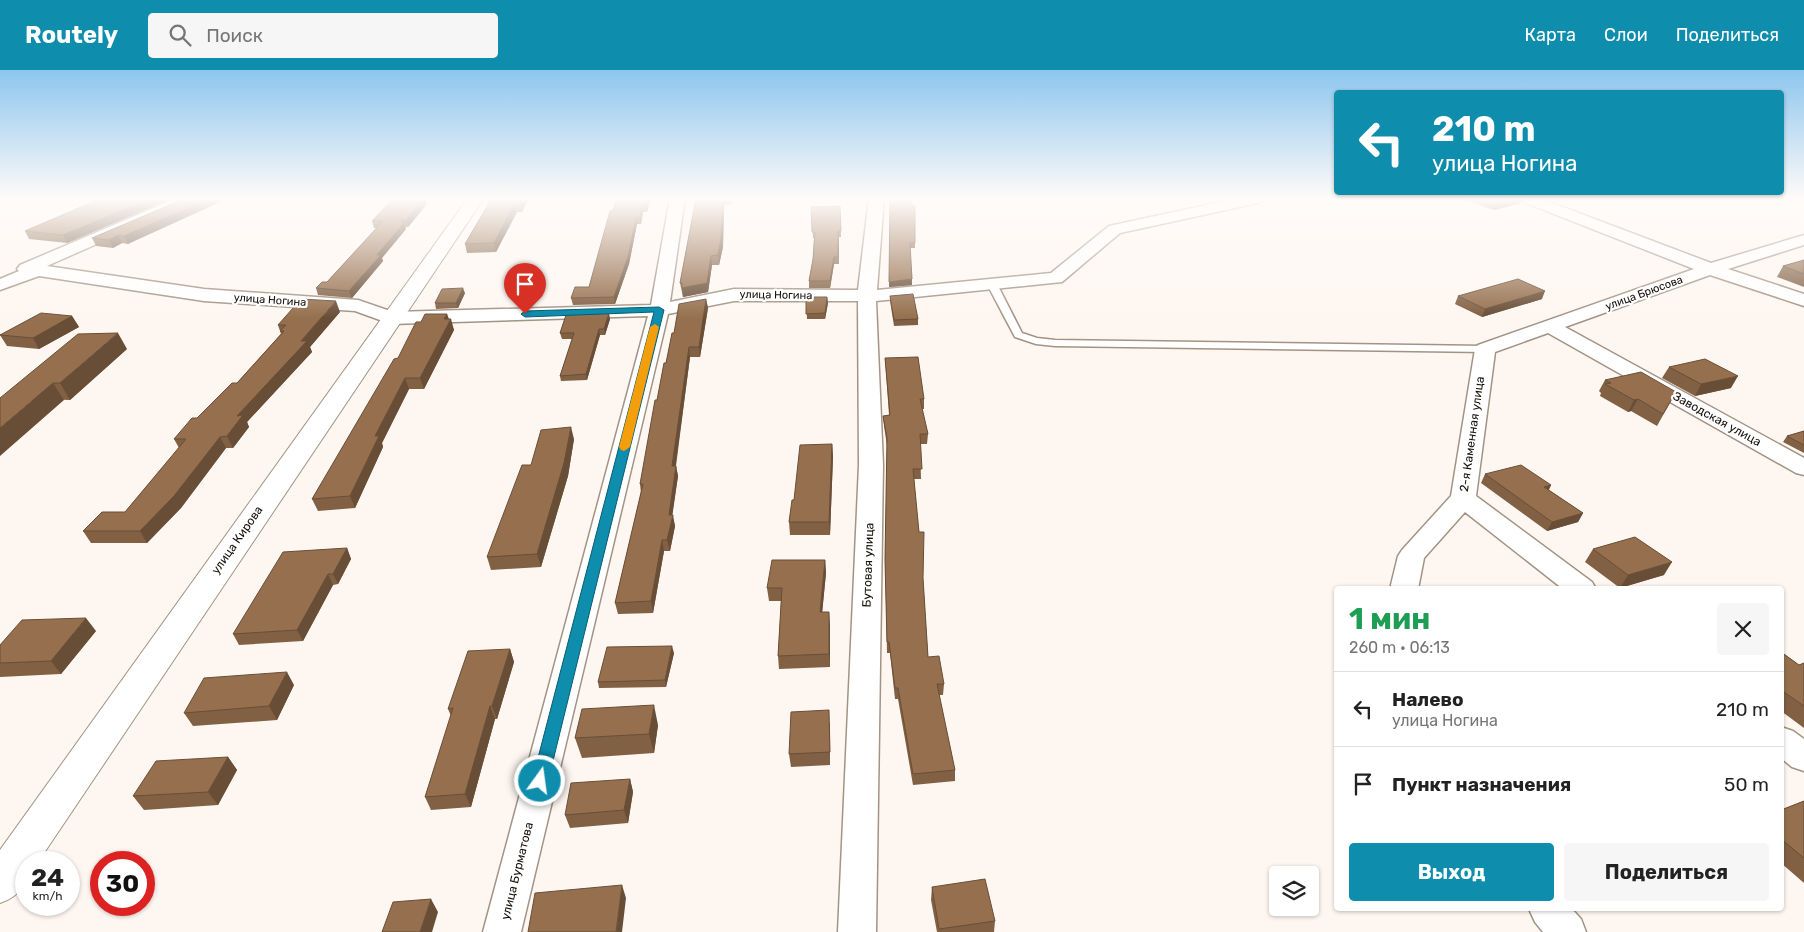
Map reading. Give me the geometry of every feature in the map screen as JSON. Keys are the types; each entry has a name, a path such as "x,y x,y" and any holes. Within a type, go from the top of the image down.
{"main road":[{"name":"улица Кирова","path":"0,884 448,238"}],"street":[{"path":"0,285 101,238"},
{"name":"улица Бурматова","path":"502,932 659,310 671,238"},
{"name":"Бутовая улица","path":"857,932 871,465 866,296 872,238"},
{"name":"улица Ногина","path":"9,266 204,295 358,306 391,318 659,310 734,295 866,296 1056,278 1104,238"},
{"path":"1630,238 1710,269 1804,300"},
{"name":"улица Брюсова","path":"1485,349 1710,269 1804,240"},
{"name":"Заводская улица","path":"1551,327 1804,468"},
{"name":"2-я Каменная улица","path":"1405,586 1411,556 1463,498 1485,349"},
{"path":"1463,498 1578,586"},
{"path":"1784,742 1804,757"},
{"path":"1550,911 1567,932"}],"lane":[{"path":"992,284 1018,335 1036,341 1055,343 1485,349"}],"building":[{"path":"94,238 112,238 109,240"},
{"path":"367,238 391,238 377,255 381,255 349,291 316,288 322,282 327,282"},
{"path":"468,238 496,238 494,243 465,244"},
{"path":"602,238 632,238 628,257 614,297 571,298 575,287 589,287"},
{"path":"688,238 721,238 718,255 711,256 707,283 682,288 682,283 680,283"},
{"path":"815,238 838,238 838,257 834,257 830,281 809,281"},
{"path":"890,238 915,238 915,243 910,243 912,279 889,282"},
{"path":"1804,260 1804,274 1783,266"},
{"path":"1518,279 1545,291 1485,309 1458,296"},
{"path":"463,288 456,303 435,303 442,289"},
{"path":"913,294 918,319 894,320 890,296"},
{"path":"806,297 827,297 825,313 806,314"},
{"path":"301,299 336,301 301,341 307,341 237,416 243,415 227,436 220,437 174,496 140,531 83,531 102,512 125,512 186,439 174,439 192,418 197,418 232,383 237,383 284,331 280,331 286,325 278,325"},
{"path":"706,299 699,347 689,347 672,466 676,466 669,515 673,515 667,540 662,540 651,601 615,603 643,484 640,484 655,400 657,400 672,333 674,333 679,304"},
{"path":"41,313 72,316 33,338 0,335"},
{"path":"609,313 604,329 599,329 586,374 560,376 574,333 560,333 566,315"},
{"path":"425,314 447,314 444,319 451,319 420,378 405,378 375,436 379,436 350,496 312,499 394,359 398,358 416,322 421,322"},
{"path":"118,333 60,383 53,383 0,428 0,398 78,334"},
{"path":"918,357 924,399 920,399 928,434 920,434 922,469 913,469 919,532 924,532 923,578 928,657 939,656 944,684 937,684 955,770 913,774 898,688 895,688 889,642 887,642 885,560 887,438 883,416 890,415 885,358"},
{"path":"1705,359 1738,376 1701,384 1669,367"},
{"path":"1641,372 1676,392 1663,414 1638,399 1634,400 1605,384 1611,383 1605,380"},
{"path":"571,427 564,463 537,554 487,557 522,465 531,465 541,430"},
{"path":"1804,431 1804,445 1787,436"},
{"path":"832,444 829,522 789,522 792,500 794,500 800,445"},
{"path":"1521,465 1551,485 1544,487 1583,513 1552,522 1485,474"},
{"path":"1635,537 1672,562 1628,575 1593,549"},
{"path":"347,548 333,574 328,574 297,630 233,634 283,552"},
{"path":"772,560 825,560 820,612 829,612 829,654 778,656 782,588 767,588"},
{"path":"86,618 51,661 0,663 0,645 22,620"},
{"path":"672,646 665,680 598,682 607,647"},
{"path":"510,649 492,706 490,706 465,794 425,797 453,708 448,709 468,651"},
{"path":"1784,654 1799,665 1804,663 1804,706 1784,692"},
{"path":"287,672 269,706 184,713 204,678"},
{"path":"654,705 649,734 575,738 582,709"},
{"path":"829,710 830,752 789,754 791,712"},
{"path":"228,757 208,792 133,796 156,761"},
{"path":"630,779 624,810 565,815 571,783"},
{"path":"1804,801 1804,858 1784,841 1784,809"},
{"path":"985,879 995,921 939,929 932,887"},
{"path":"622,885 616,932 528,932 535,893"},
{"path":"431,899 420,932 382,932 393,902"}],"slow traffic":[{"path":"624,447 655,327"}],"route":[{"path":"525,314 659,310 540,781"}]}
